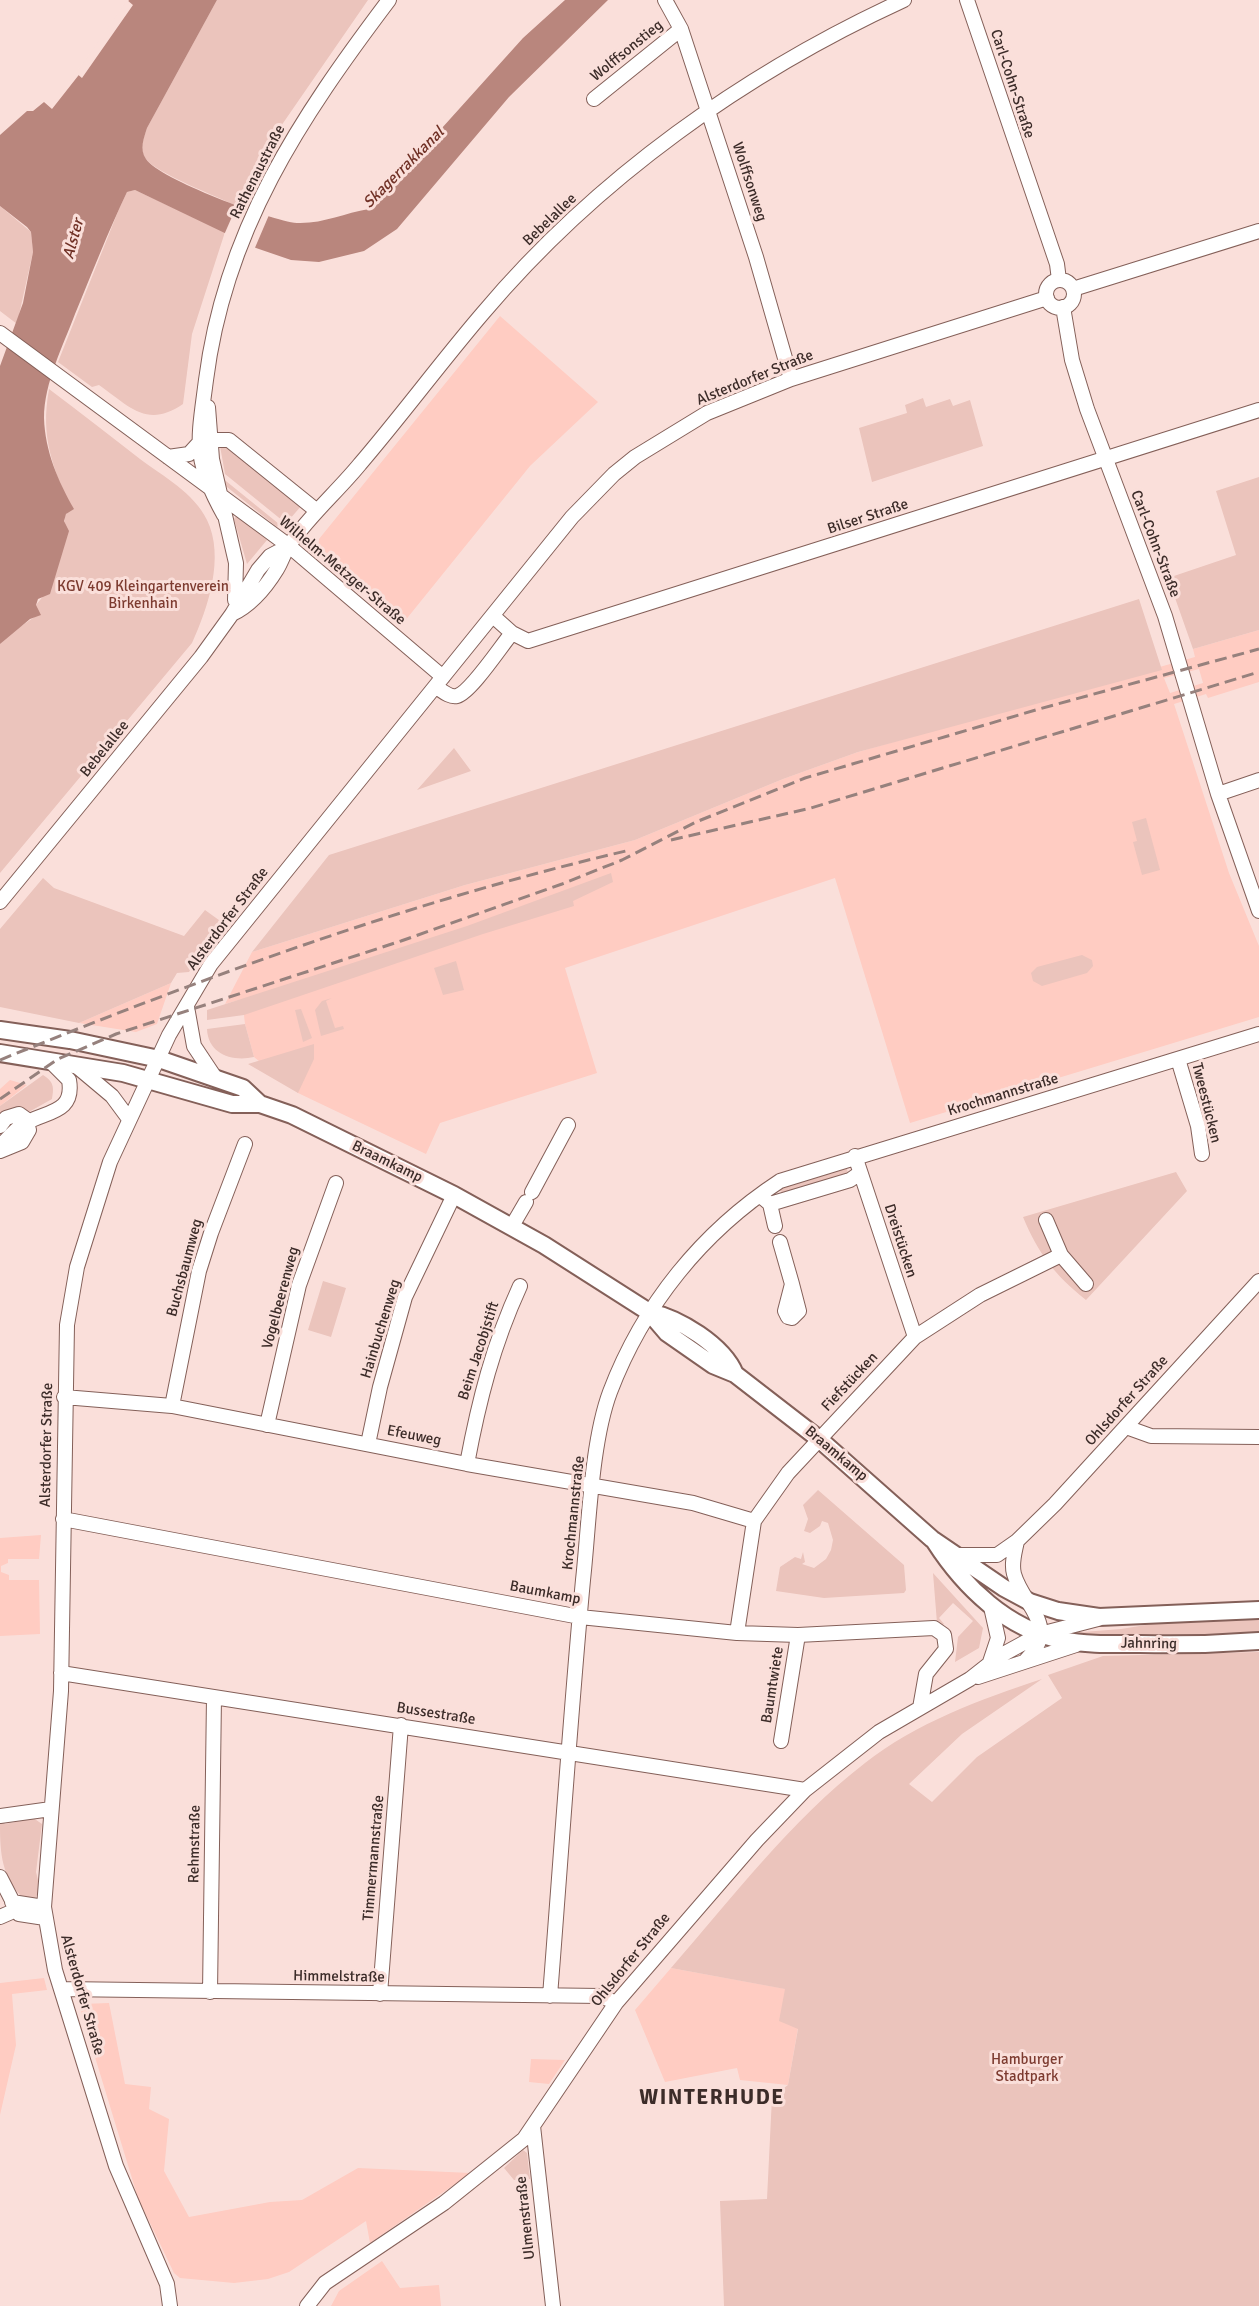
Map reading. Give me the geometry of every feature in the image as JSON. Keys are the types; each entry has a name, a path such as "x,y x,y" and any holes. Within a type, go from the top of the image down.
{"main road":[{"name":"Braamkamp","path":"8,1032 70,1040 159,1059 214,1076 243,1088 260,1104"},
{"name":"Braamkamp","path":"0,1053 50,1060 150,1080 232,1104 260,1104 292,1115 513,1226 649,1312 669,1316 683,1324 729,1358 735,1374 819,1439 932,1539 959,1555 1004,1588 1030,1602 1068,1613 1109,1617 1147,1614"},
{"name":"Braamkamp","path":"932,1539 956,1573 991,1606 1040,1634"},
{"name":"Jahnring","path":"1147,1614 1259,1610"},
{"name":"Jahnring","path":"1040,1634 1063,1640 1090,1643 1183,1645 1259,1641"}],"street":[{"name":"Rathenaustraße","path":"207,484 201,401 215,321 232,264 256,208 293,136 389,0"},
{"name":"Wolffsonweg","path":"665,0 681,29 708,110 791,379"},
{"name":"Bebelallee","path":"0,903 171,695 232,614 258,570 270,556 289,546 317,511 368,456 482,314 550,241 614,183 708,110 775,66 904,0"},
{"name":"Carl-Cohn-Straße","path":"967,0 1057,264 1059,280"},
{"name":"Wolffsonstieg","path":"594,99 681,29"},
{"path":"1073,289 1259,231"},
{"path":"1059,280 1068,283 1073,289 1073,299 1064,307 1054,306 1047,298 1050,285 1059,280"},
{"name":"Alsterdorfer Straße","path":"170,2299 116,2166 61,1989 45,1912 61,1673 67,1325 77,1267 110,1162 169,1035 211,964 572,518 614,474 635,457 707,413 791,379 1047,298"},
{"name":"Carl-Cohn-Straße","path":"1064,307 1072,360 1104,459 1165,616 1218,794 1259,911"},
{"name":"Wilhelm-Metzger-Straße","path":"3,335 59,378 219,492 289,546 439,682"},
{"name":"Bilser Straße","path":"512,633 528,641 1259,410"},
{"name":"Wilhelm-Metzger-Straße","path":"204,441 226,439 233,443 317,511"},
{"name":"Rathenaustraße","path":"204,441 219,492"},
{"path":"168,457 189,454 204,441"},
{"name":"Wilhelm-Metzger-Straße","path":"207,484 224,515"},
{"name":"Wilhelm-Metzger-Straße","path":"219,492 234,549 237,576 232,614"},
{"path":"439,682 451,696 457,696 467,689 512,633 493,616"},
{"path":"1218,794 1259,780"},
{"path":"187,1007 194,1046 214,1076"},
{"path":"0,1023 8,1032"},
{"name":"Krochmannstraße","path":"550,1996 580,1617 599,1436 609,1394 649,1312 709,1237 759,1194 780,1181 855,1156 1259,1034"},
{"name":"Tweestücken","path":"1178,1059 1198,1126 1202,1154"},
{"path":"0,1149 28,1122 59,1109 70,1095 69,1080 50,1060"},
{"path":"75,1065 112,1096 129,1119"},
{"path":"0,1126 13,1114 21,1115 28,1122"},
{"path":"513,1226 568,1125"},
{"name":"Buchsbaumweg","path":"172,1406 199,1271 244,1143"},
{"name":"Dreistücken","path":"855,1156 915,1337"},
{"path":"770,1204 850,1180 860,1173"},
{"name":"Vogelbeerenweg","path":"267,1425 299,1285 336,1183"},
{"path":"759,1194 770,1204 775,1226"},
{"name":"Hainbuchenweg","path":"368,1444 380,1387 405,1297 454,1195"},
{"path":"1046,1220 1061,1255 1086,1284"},
{"path":"780,1242 792,1284"},
{"name":"Fiefstücken","path":"737,1633 754,1521 788,1473 915,1337 980,1295 1061,1255"},
{"name":"Ohlsdorfer Straße","path":"959,1555 997,1555 1017,1541 1259,1281"},
{"name":"Beim Jacobjstift","path":"467,1464 482,1387 503,1323 520,1286"},
{"name":"Efeuweg","path":"64,1397 172,1406 467,1464 594,1484 693,1503 754,1521"},
{"path":"1126,1426 1151,1436 1259,1437"},
{"name":"Baumkamp","path":"63,1519 580,1617 737,1633 798,1635 938,1629 945,1639 945,1649 926,1674 920,1708"},
{"path":"1017,1541 1013,1562 1014,1574 1022,1593 1030,1602 1039,1620 1040,1634 1037,1647 1026,1660"},
{"path":"989,1664 998,1638 991,1606"},
{"name":"Ohlsdorfer Straße","path":"334,2277 444,2203 513,2149 533,2126 616,2003 742,1856 804,1790 879,1732 970,1679 989,1664 1040,1634 1076,1623 1109,1617"},
{"name":"Baumtwiete","path":"781,1741 798,1635"},
{"name":"Ohlsdorfer Straße","path":"970,1679 1004,1670 1026,1660 1070,1646 1090,1643"},
{"name":"Bussestraße","path":"61,1673 804,1790"},
{"name":"Rehmstraße","path":"210,1992 214,1697"},
{"name":"Timmermannstraße","path":"380,1994 401,1725"},
{"path":"0,1816 51,1809"},
{"path":"0,1877 14,1906 22,1916 45,1912"},
{"path":"0,1917 14,1906"},
{"name":"Himmelstraße","path":"61,1989 600,1996 616,2003"},
{"name":"Ulmenstraße","path":"533,2126 553,2306"},
{"path":"307,2306 320,2289 334,2277"},
{"path":"317,2306 334,2277"}],"shaded area":[{"path":"500,316 598,402 530,466 404,622 318,550 319,539"},
{"path":"1259,630 1259,682 1208,698 1206,694 1174,704 1229,873 1259,946 1259,1017 910,1123 835,878 565,968 597,1073 440,1123 426,1154 298,1093 254,1057 245,1024 242,999 225,1004 252,952 465,885 635,840 783,779 858,752 1195,657 1193,649","holes":["1199,669 1203,683 1170,693 1164,678"]},
{"path":"171,983 157,1024 136,1032 79,1023"},
{"path":"10,1080 27,1085 0,1106 0,1089"},
{"path":"41,1535 39,1559 8,1559 8,1563 1,1566 1,1572 9,1575 9,1580 39,1580 40,1634 0,1636 0,1538"},
{"path":"671,1968 786,1989 798,2028 788,2085 740,2080 737,2068 665,2082 635,2010"},
{"path":"44,1978 47,1990 12,1994 16,2045 0,2115 0,1983"},
{"path":"109,2003 125,2084 151,2087 149,2109 169,2119 164,2171 189,2217 270,2202 302,2200 358,2168 471,2173 370,2243 366,2221 289,2272 268,2279 234,2283 180,2278 174,2273 138,2198 80,2008 82,2004"},
{"path":"531,2059 565,2060 549,2084 529,2082"},
{"path":"382,2261 400,2288 439,2285 441,2306 331,2306 339,2291"}],"green space":[{"path":"217,0 368,0 270,142 237,206 162,171 146,159 142,151 147,128"},
{"path":"135,190 225,232 192,334 183,404 159,415 149,415 129,407 99,385 92,387 58,362 119,209 127,192"},
{"path":"0,206 31,232 33,252 17,324 0,311"},
{"name":"KGV 409 Kleingartenverein Birkenhain","path":"49,389 194,501 207,520 212,534 214,566 209,598 192,643 0,873 0,644 5,637 36,616 36,605 44,595 66,527 66,514 70,510 47,437"},
{"path":"923,398 926,407 950,399 953,406 970,400 983,446 872,482 859,428 907,413 905,405"},
{"path":"227,445 302,505 289,520 283,521 225,474 220,446"},
{"path":"221,477 279,524 277,527 222,483"},
{"path":"1259,477 1259,630 1193,649 1168,578 1236,555 1216,491"},
{"path":"237,515 267,540 247,564 234,519"},
{"path":"1139,599 1162,670 858,752 783,779 635,840 465,885 252,952 329,855"},
{"path":"454,748 471,771 417,790"},
{"path":"1146,818 1160,870 1142,875 1133,842 1137,841 1132,822"},
{"path":"611,873 613,882 573,901 574,906 483,934 244,1015 207,1020 207,1010 467,926"},
{"path":"43,878 54,888 184,936 205,910 223,923 189,972 177,973 171,983 79,1023 0,1007 0,929"},
{"path":"1082,955 1092,960 1093,966 1087,973 1042,986 1033,981 1031,973 1037,967"},
{"path":"456,961 464,990 443,995 434,968"},
{"path":"332,998 326,1001 335,1028 343,1026 344,1029 321,1036 315,1010 322,1001"},
{"path":"301,1009 312,1038 303,1042 295,1010"},
{"path":"245,1024 254,1057 230,1057 217,1050 208,1038 207,1029"},
{"path":"314,1044 314,1059 298,1093 248,1064"},
{"path":"43,1075 52,1085 52,1099 27,1113 0,1117 0,1106"},
{"path":"846,1165 848,1173 783,1193 778,1189 794,1181"},
{"path":"1176,1172 1187,1191 1086,1300 1048,1263 1023,1217"},
{"path":"323,1281 346,1288 331,1337 308,1330"},
{"path":"818,1490 904,1565 906,1590 904,1593 824,1598 776,1591 780,1567 795,1557 801,1559 803,1552 805,1562 802,1564 814,1568 826,1559 831,1550 833,1540 828,1523 822,1521 820,1526 810,1533 804,1531 808,1519 803,1505"},
{"path":"933,1573 983,1628 979,1648 955,1662 958,1637 973,1621 953,1603 939,1618 944,1624 941,1626 937,1623"},
{"path":"1259,1619 1259,1633 1254,1634 1154,1637 1070,1633 1121,1629 1177,1620"},
{"name":"Hamburger Stadtpark","path":"1259,1652 1259,2306 724,2306 720,2201 767,2199 772,2097 788,2085 798,2029 779,2021 785,1989 671,1968 763,1861 812,1809 865,1763 927,1724 996,1695 1042,1679 962,1734 909,1784 932,1802 977,1757 1062,1698 1048,1675 1103,1656"},
{"path":"29,1815 42,1824 36,1872 40,1888 35,1899 19,1899 20,1895 8,1878 2,1860 0,1819 5,1824 31,1819"},
{"path":"523,2150 527,2153 530,2179 514,2180 504,2168"}],"water":[{"name":"Alster","path":"129,0 217,0 147,128 142,147 146,159 171,177 217,198 264,215 297,223 307,223 369,209 523,38 565,0 608,0 509,97 397,229 364,251 319,262 291,260 256,248 135,190 127,192 60,352 47,391 44,418 47,442 58,477 74,509 66,514 64,521 69,531 50,594 38,599 36,605 41,615 30,619 0,644 0,366 23,303 33,252 31,232 0,206 0,135 27,111 33,111 44,102 52,109 89,62"}],"pier":[{"path":"127,0 133,5 82,78 76,73"},
{"path":"238,203 269,215 254,250 224,235"}],"railway":[{"path":"0,1099 58,1059 116,1034 401,941 562,884 622,860 696,822 805,778 1039,709 1259,649"},
{"path":"671,840 811,808 1259,672"},
{"path":"0,1060 155,999 310,943 468,893 630,850"}],"district":[{"name":"WINTERHUDE","path":"712,2098"}],"water label":[{"name":"Skagerrakkanal","path":"404,168"}]}
